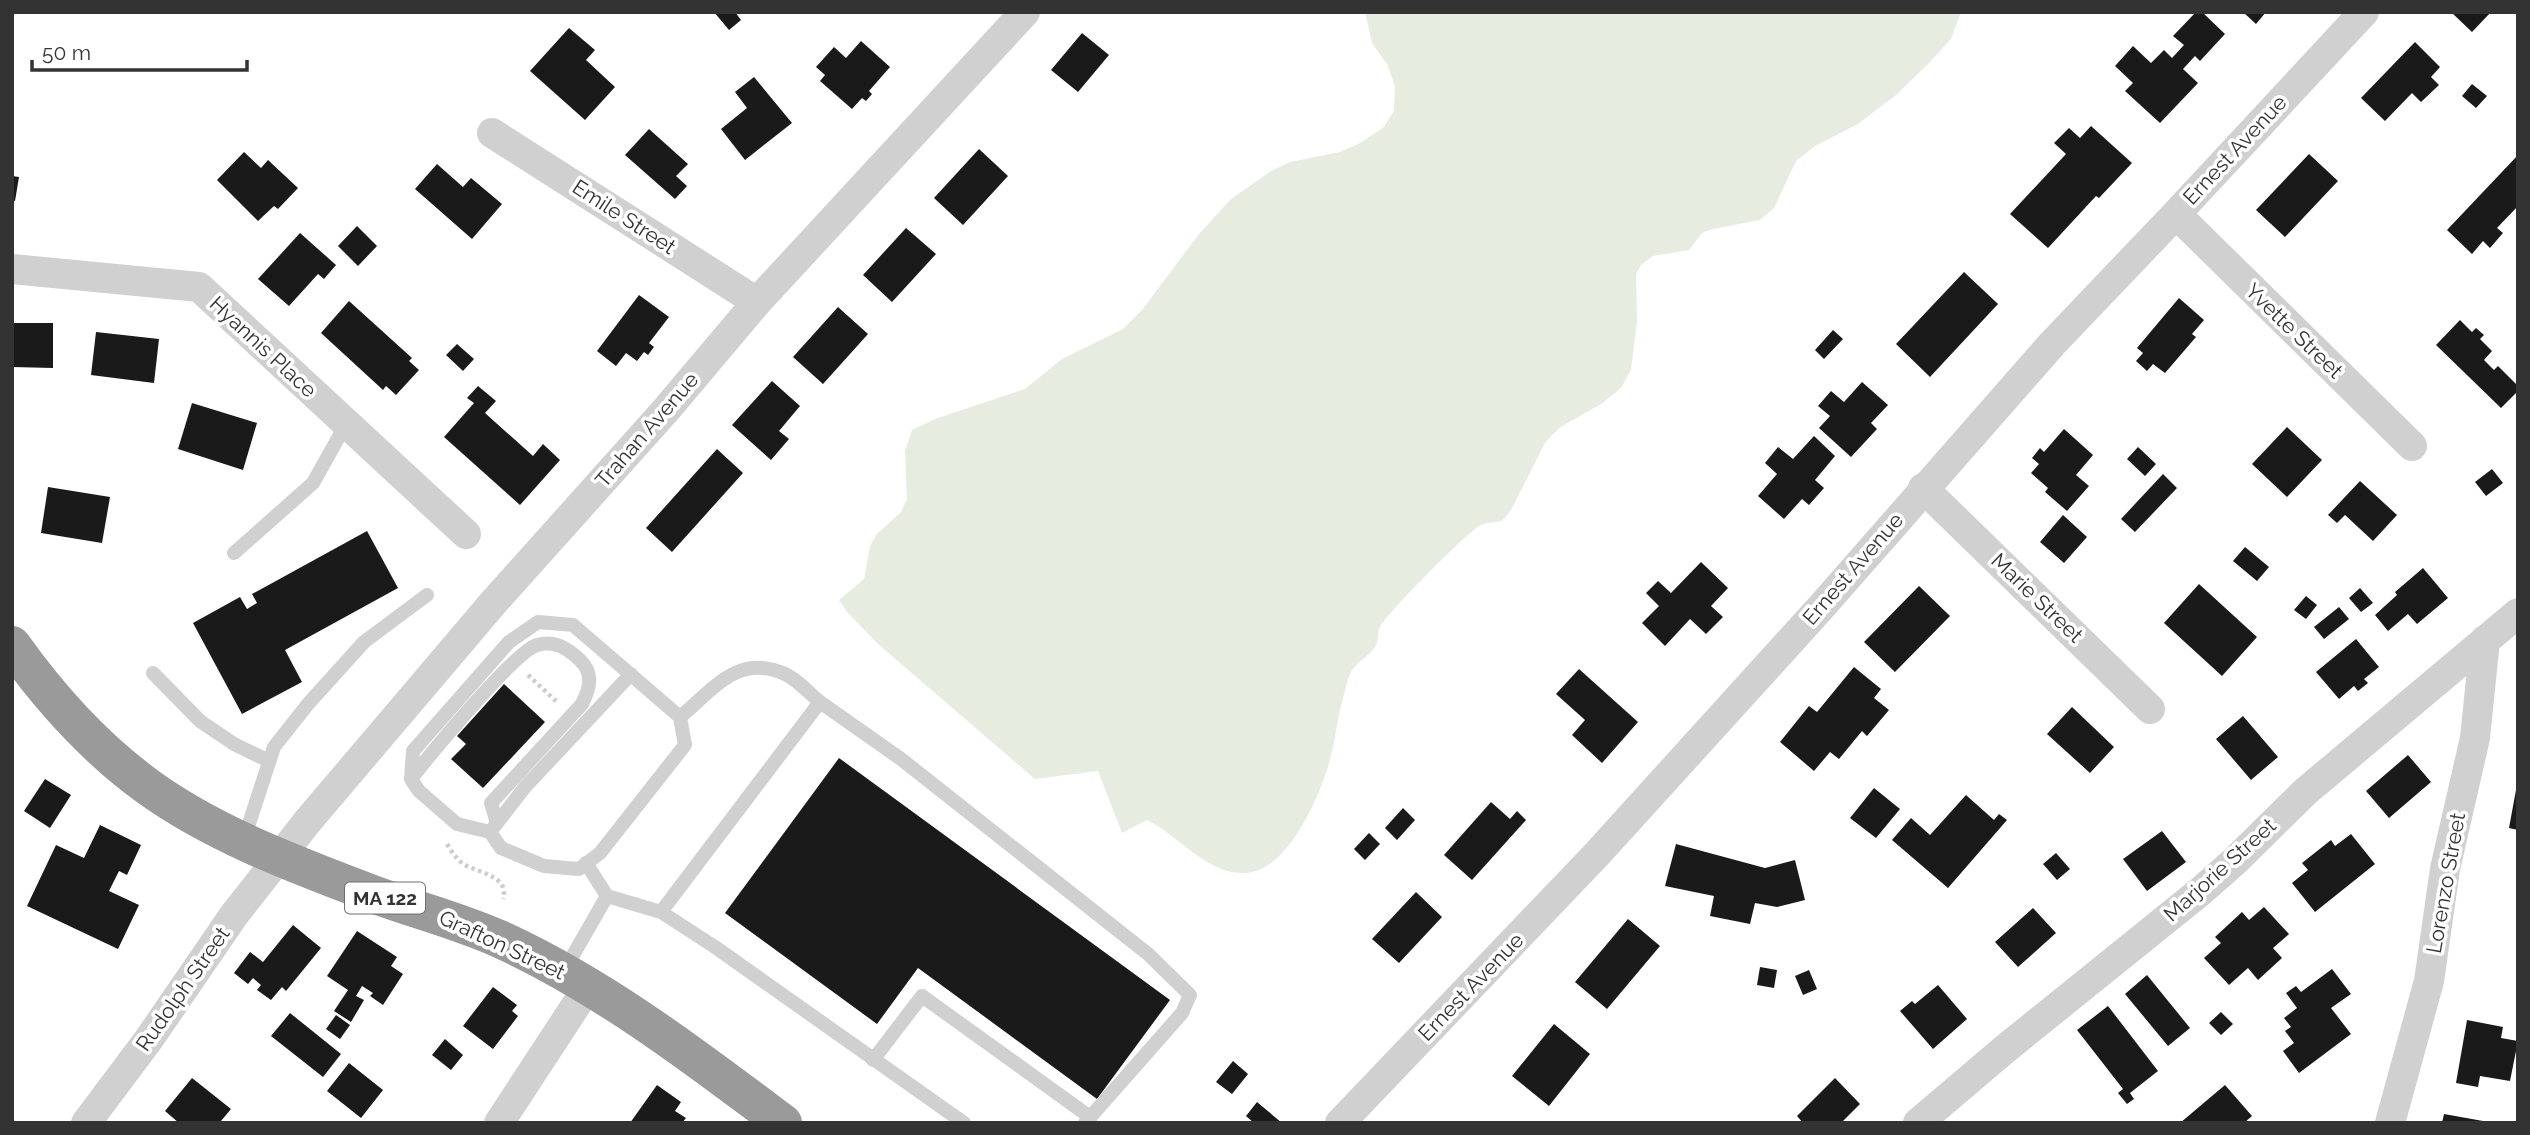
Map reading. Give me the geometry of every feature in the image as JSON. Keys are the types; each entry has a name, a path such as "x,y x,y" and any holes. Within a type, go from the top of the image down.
{"highway":[{"name":"Grafton Street","path":"12,645 55,699 114,759 147,786 189,812 279,856 373,894 473,927 575,979 637,1018 783,1123"}],"street":[{"name":"Trahan Avenue","path":"279,856 493,603 666,411 757,302 1025,12"},
{"name":"Ernest Avenue","path":"1340,1123 1647,800 1823,605 2052,344 2364,12"},
{"name":"Emile Street","path":"492,133 757,302"},
{"name":"Yvette Street","path":"2176,214 2412,446"},
{"name":"Hyannis Place","path":"12,269 199,288 466,534"},
{"name":"Marie Street","path":"1923,488 2150,709"},
{"name":"Marjorie Street","path":"1918,1123 2201,891 2314,785 2518,613"},
{"name":"Lorenzo Street","path":"2383,1121 2429,981 2445,869 2475,737 2486,640"},
{"name":"Rudolph Street","path":"86,1123 279,856"},
{"path":"499,1123 575,979"}],"lane":[{"path":"234,553 313,483 346,424"},
{"path":"244,840 274,747 364,642 427,595"},
{"path":"411,779 514,661 535,645 563,645 582,662 590,674 590,689 582,704 491,803 494,828 501,848 544,866 579,869 600,853 685,745 680,717 573,625 538,622 509,642 413,751 411,779 419,791 457,824 494,828"},
{"path":"680,717 734,671 758,667 786,675 901,759 1147,954 1190,995 1182,1013 1087,1120 922,996 873,1059"},
{"path":"153,673 200,721 234,744 269,761"},
{"path":"494,828 525,788 631,674"},
{"path":"661,912 820,702"},
{"path":"586,863 607,896 661,912 963,1122"},
{"path":"575,979 607,896"}],"path":[{"path":"444,837 461,862 495,878 502,885 503,899"}],"shaded area":[{"path":"1365,12 1961,12 1951,39 1896,95 1858,124 1815,146 1796,161 1774,208 1760,220 1702,233 1689,250 1653,256 1641,265 1636,274 1637,322 1631,370 1621,388 1601,404 1559,428 1545,443 1511,510 1502,521 1483,524 1473,531 1386,618 1379,629 1375,647 1349,676 1328,767 1308,816 1286,849 1273,862 1259,870 1243,873 1217,867 1147,820 1122,833 1098,771 1035,779 878,644 839,600 864,579 870,546 877,534 901,512 907,499 905,451 912,430 935,419 1025,389 1062,359 1123,329 1142,310 1199,234 1231,199 1271,171 1290,162 1340,152 1384,127 1394,111 1395,86 1387,64 1372,43"}],"building":[{"path":"714,12 735,12 741,20 729,30"},
{"path":"2196,12 2202,12 2225,34 2200,61 2195,56 2183,69 2198,83 2160,123 2125,91 2133,83 2115,66 2133,46 2151,63 2164,50 2172,58 2184,45 2173,36"},
{"path":"2243,12 2266,12 2256,24"},
{"path":"2451,12 2491,12 2472,32"},
{"path":"569,28 595,50 586,60 615,87 585,120 530,71"},
{"path":"1082,33 1109,55 1078,92 1051,70"},
{"path":"861,41 890,67 869,91 872,94 866,101 862,98 852,109 820,81 825,75 816,67 834,47 846,58"},
{"path":"2415,42 2440,67 2431,77 2439,85 2421,102 2412,93 2385,121 2361,98"},
{"path":"754,77 792,123 745,160 721,129 747,108 735,92"},
{"path":"2472,84 2487,96 2476,108 2462,96"},
{"path":"2091,126 2132,163 2099,198 2096,196 2048,248 2010,214 2066,154 2054,143 2069,128 2080,138"},
{"path":"649,129 688,164 676,176 687,186 675,199 625,155"},
{"path":"979,149 1008,176 963,225 934,198"},
{"path":"244,152 261,168 268,160 298,188 278,209 274,206 258,221 217,180"},
{"path":"2309,154 2338,181 2285,237 2256,210"},
{"path":"2518,155 2518,206 2497,228 2503,233 2490,248 2483,241 2472,254 2447,230"},
{"path":"437,164 463,187 471,178 502,204 472,239 415,189"},
{"path":"12,176 19,177 15,201 12,200"},
{"path":"357,226 377,246 358,266 338,246"},
{"path":"906,228 936,254 892,302 863,275"},
{"path":"300,233 336,265 324,279 318,274 289,306 258,279"},
{"path":"1964,272 1998,304 1930,377 1896,344"},
{"path":"639,295 669,317 649,343 654,347 648,355 644,352 637,361 626,353 616,366 597,351"},
{"path":"2179,298 2204,320 2192,334 2196,337 2165,373 2153,364 2147,371 2136,361 2143,353 2137,348"},
{"path":"349,301 412,358 409,361 419,370 396,395 386,386 383,390 321,333"},
{"path":"838,307 868,334 823,384 793,357"},
{"path":"2460,320 2472,332 2476,328 2484,335 2480,339 2492,351 2484,360 2494,370 2498,366 2518,386 2518,391 2501,408 2436,345"},
{"path":"12,323 53,323 53,368 12,367"},
{"path":"1833,330 1843,339 1824,359 1815,350"},
{"path":"96,332 159,339 154,383 91,375"},
{"path":"457,344 474,359 463,371 446,355"},
{"path":"772,381 800,406 779,431 789,439 771,460 732,425"},
{"path":"1862,382 1888,405 1871,423 1877,429 1851,457 1819,428 1830,416 1818,406 1831,391 1844,402"},
{"path":"478,386 496,401 485,413 533,456 543,444 560,460 520,505 444,437 474,403 467,398"},
{"path":"192,403 257,423 243,470 178,449"},
{"path":"2287,427 2322,460 2287,497 2252,464"},
{"path":"2064,429 2093,455 2076,475 2089,486 2067,511 2045,492 2048,488 2031,473 2039,464 2032,458 2040,448 2044,452"},
{"path":"1814,436 1835,456 1815,480 1824,488 1809,505 1802,499 1784,519 1758,496 1777,474 1765,463 1778,447 1793,459"},
{"path":"2138,447 2156,464 2145,476 2127,459"},
{"path":"717,449 743,473 672,552 646,528"},
{"path":"2492,469 2503,483 2486,496 2475,482"},
{"path":"2163,474 2177,488 2135,532 2121,519"},
{"path":"2360,481 2397,515 2373,541 2345,515 2337,523 2328,515"},
{"path":"48,487 110,497 102,543 41,533"},
{"path":"2063,515 2087,537 2064,563 2040,542"},
{"path":"367,531 398,588 285,650 302,682 242,714 193,623 240,597 247,609 257,603 252,594"},
{"path":"2245,547 2269,567 2257,581 2233,561"},
{"path":"1701,562 1728,588 1711,606 1723,617 1706,634 1690,619 1665,646 1642,623 1659,606 1646,593 1658,581 1671,593"},
{"path":"2423,568 2448,598 2417,624 2408,614 2388,631 2375,615 2397,595 2395,592"},
{"path":"2199,584 2257,637 2222,676 2164,623"},
{"path":"1919,586 1950,616 1895,672 1864,642"},
{"path":"2360,588 2373,603 2361,612 2349,598"},
{"path":"2306,596 2317,605 2306,619 2294,610"},
{"path":"2339,607 2349,619 2324,639 2314,627"},
{"path":"2356,639 2379,667 2364,679 2368,683 2358,691 2354,686 2339,699 2316,672"},
{"path":"1854,667 1881,689 1874,698 1889,710 1867,736 1862,731 1839,759 1830,752 1814,771 1780,742 1809,706 1817,712"},
{"path":"1579,669 1638,722 1602,763 1572,735 1585,720 1556,694"},
{"path":"504,684 545,722 483,788 451,759 466,744 457,736"},
{"path":"2072,707 2114,747 2090,773 2047,734"},
{"path":"2243,716 2278,757 2251,780 2216,739"},
{"path":"2408,755 2431,782 2389,818 2366,791"},
{"path":"839,758 1170,1000 1097,1099 918,968 877,1024 725,913"},
{"path":"45,779 71,795 50,828 24,811"},
{"path":"1874,788 1900,809 1876,838 1850,818"},
{"path":"2518,790 2518,830 2509,828"},
{"path":"1966,795 1994,820 1999,814 2007,820 1948,888 1892,840 1911,818 1930,835"},
{"path":"1491,802 1510,819 1517,811 1526,820 1472,880 1444,855"},
{"path":"1403,808 1415,820 1397,840 1385,828"},
{"path":"100,825 141,845 127,875 119,871 109,891 139,905 118,949 27,906 56,845 84,858"},
{"path":"2162,831 2186,862 2147,891 2123,859"},
{"path":"1369,833 1380,844 1365,860 1354,849"},
{"path":"2351,834 2375,864 2315,912 2292,883 2308,870 2302,863 2331,840 2335,846"},
{"path":"1676,844 1765,868 1795,860 1805,900 1777,907 1755,903 1750,924 1710,916 1714,896 1665,886"},
{"path":"2056,853 2070,869 2057,880 2043,864"},
{"path":"1416,892 1442,917 1399,963 1372,939"},
{"path":"2264,907 2289,934 2273,948 2282,958 2258,980 2248,968 2229,985 2204,958 2221,943 2215,937 2242,912 2249,920"},
{"path":"2033,908 2056,933 2018,967 1995,942"},
{"path":"1628,919 1660,946 1607,1009 1575,982"},
{"path":"293,925 321,948 286,991 282,987 271,1000 257,990 261,985 253,978 248,984 234,973 250,952 263,962"},
{"path":"357,931 397,957 391,966 403,974 383,1005 370,996 373,993 362,986 356,996 364,1000 351,1022 334,1011 348,990 327,976"},
{"path":"1760,967 1777,970 1774,988 1757,985"},
{"path":"2332,969 2351,994 2331,1008 2351,1034 2299,1073 2283,1051 2294,1043 2285,1031 2291,1027 2284,1018 2297,1008 2286,993 2296,986 2301,992"},
{"path":"1809,970 1817,989 1803,995 1795,976"},
{"path":"2147,975 2190,1028 2168,1046 2125,994"},
{"path":"1938,985 1967,1019 1933,1049 1900,1011 1912,1001 1915,1004"},
{"path":"493,987 517,1005 512,1011 518,1016 493,1049 463,1026"},
{"path":"2108,1006 2158,1071 2130,1093 2134,1099 2127,1104 2118,1093 2123,1089 2077,1030"},
{"path":"2221,1012 2233,1024 2221,1035 2209,1023"},
{"path":"290,1013 341,1054 323,1077 271,1036"},
{"path":"336,1015 350,1025 340,1039 326,1029"},
{"path":"2467,1020 2503,1027 2501,1038 2518,1041 2510,1081 2480,1076 2478,1087 2456,1083"},
{"path":"1554,1024 1590,1054 1549,1106 1512,1076"},
{"path":"445,1039 463,1055 451,1070 432,1055"},
{"path":"1233,1061 1248,1074 1232,1094 1216,1082"},
{"path":"349,1063 383,1090 361,1118 327,1091"},
{"path":"192,1078 231,1109 221,1121 224,1123 179,1123 165,1111"},
{"path":"1835,1078 1860,1104 1841,1123 1803,1123 1797,1116"},
{"path":"657,1085 681,1102 675,1111 686,1118 682,1123 630,1123"},
{"path":"2225,1085 2252,1116 2244,1123 2180,1123"},
{"path":"1257,1102 1282,1123 1254,1123 1246,1116"},
{"path":"2444,1114 2483,1121 2483,1123 2442,1123"}]}
